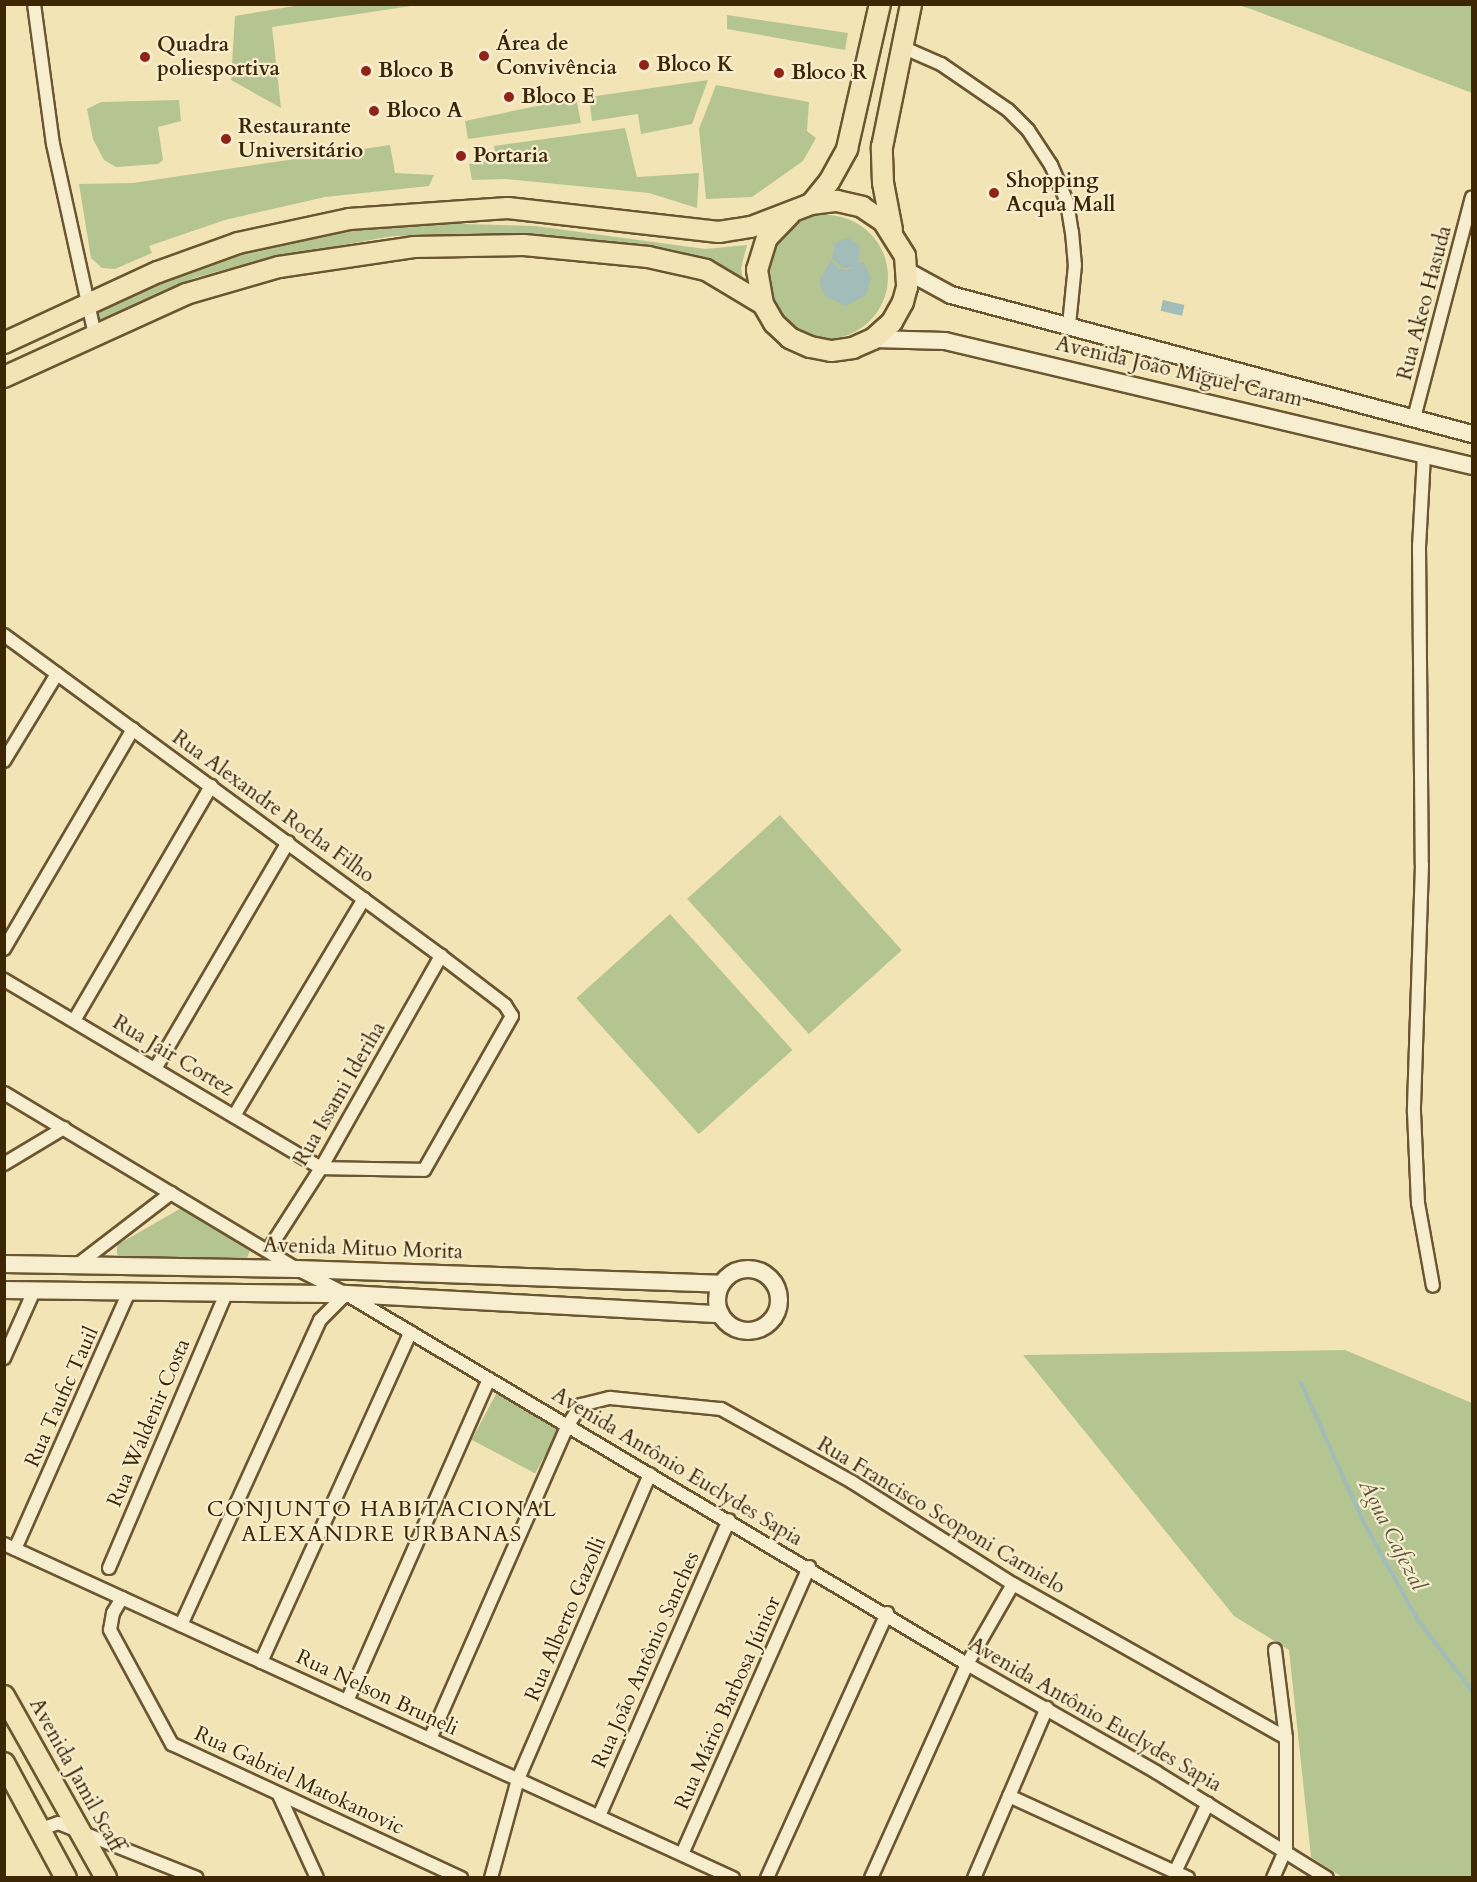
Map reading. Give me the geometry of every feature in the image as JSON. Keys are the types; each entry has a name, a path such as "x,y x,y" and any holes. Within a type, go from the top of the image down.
{"main road":[{"path":"811,204 829,182 847,149 880,4"},
{"path":"790,214 767,238 760,253 758,287 763,304 782,331 810,347 842,349 873,339 892,322 903,302 907,271 892,230 881,164 884,131 911,4"},
{"path":"4,344 158,272 238,243 350,219 508,208 719,232 751,227 790,214 811,204 850,203 873,213 892,230"},
{"path":"4,378 186,294 279,267 414,247 524,245 648,257 706,270 763,304"},
{"name":"Avenida Jamil Scaff","path":"4,1696 106,1878"},
{"path":"4,1763 66,1878"}],"street":[{"path":"34,4 52,144 95,335"},
{"path":"902,47 941,64 1008,110 1028,130 1051,165 1067,202 1072,232 1075,266 1069,325"},
{"name":"Rua Akeo Hasuda","path":"1414,418 1473,196"},
{"name":"Avenida João Miguel Caram","path":"907,271 951,295 1473,434"},
{"name":"Avenida João Miguel Caram","path":"873,339 945,341 1473,466"},
{"path":"1424,455 1419,546 1421,909 1414,1112 1418,1203 1432,1286"},
{"name":"Rua Alexandre Rocha Filho","path":"4,635 288,842 506,1005 512,1016 424,1170 321,1168"},
{"path":"7,753 57,674"},
{"path":"4,949 133,729"},
{"path":"75,1019 211,786"},
{"path":"155,1069 288,842"},
{"path":"234,1116 364,899"},
{"name":"Rua Issami Ideriha","path":"270,1249 321,1168 441,956"},
{"name":"Rua Jair Cortez","path":"4,980 75,1019 321,1168"},
{"name":"Avenida Antônio Euclydes Sapia","path":"4,1093 270,1249 297,1269 346,1294 411,1332 887,1613 967,1664 1047,1708 1286,1849 1328,1878"},
{"path":"4,1164 64,1128"},
{"path":"76,1266 171,1193"},
{"name":"Avenida Mituo Morita","path":"4,1264 297,1269 721,1284"},
{"path":"745,1269 762,1272 773,1282 778,1303 765,1325 749,1331 730,1325 720,1314 716,1299 721,1284 731,1273 745,1269"},
{"path":"4,1290 346,1294 720,1314"},
{"path":"4,1358 34,1291"},
{"name":"Rua Taufic Tauil","path":"10,1547 129,1292"},
{"name":"Rua Waldenir Costa","path":"109,1568 226,1294"},
{"path":"181,1625 320,1320 346,1294"},
{"path":"261,1662 411,1332"},
{"path":"346,1701 489,1379"},
{"name":"Rua Francisco Scoponi Carnielo","path":"568,1425 581,1405 590,1400 610,1398 721,1409 852,1482 1013,1584 1286,1738"},
{"path":"430,1739 568,1425"},
{"name":"Rua Alberto Gazolli","path":"491,1878 518,1779 650,1474"},
{"name":"Rua João Antônio Sanches","path":"599,1816 729,1520"},
{"name":"Rua Nelson Bruneli","path":"10,1547 733,1878"},
{"name":"Rua Mário Barbosa Júnior","path":"682,1854 809,1567"},
{"path":"871,1878 967,1664 1013,1584"},
{"name":"Rua Gabriel Matokanovic","path":"122,1598 112,1613 110,1630 172,1744 461,1878"},
{"path":"767,1878 887,1613"},
{"path":"1273,1878 1286,1849 1286,1738 1275,1650"},
{"path":"974,1878 1047,1708"},
{"path":"279,1795 317,1878"},
{"path":"1009,1796 1188,1878"},
{"path":"1175,1872 1208,1803"},
{"path":"41,1829 58,1823 197,1878"}],"green space":[{"path":"306,4 411,6 272,27 281,108 231,80 235,16"},
{"path":"1238,5 1472,5 1472,93 1251,9"},
{"path":"727,15 848,33 845,50 727,29"},
{"path":"708,80 692,124 641,134 638,114 592,121 589,97"},
{"path":"716,85 809,102 807,131 816,138 803,161 752,197 706,199 699,129"},
{"path":"576,98 581,123 468,139 465,121"},
{"path":"179,100 181,121 158,127 163,160 158,164 116,167 104,160 93,139 87,109 101,102"},
{"path":"625,128 637,177 699,173 697,208 649,193 506,179 472,180 469,164 496,159 494,146"},
{"path":"390,145 395,173 434,175 429,186 325,197 225,220 149,246 152,253 115,269 102,268 91,258 79,184 133,183"},
{"path":"826,215 850,220 870,233 883,253 888,277 883,301 870,321 850,334 826,339 802,334 782,321 769,301 764,277 769,253 782,233 802,220"},
{"path":"427,223 535,226 705,249 747,245 741,268 743,281 663,252 575,240 495,234 393,236 264,259 194,278 99,320 96,312 98,308 124,295 255,248 347,231"},
{"path":"780,815 902,950 809,1034 687,899"},
{"path":"670,914 792,1050 699,1134 576,998"},
{"path":"183,1207 250,1250 246,1261 122,1259 117,1254 117,1245"},
{"path":"1345,1350 1472,1403 1472,1877 1342,1877 1311,1857 1289,1650 1234,1616 1023,1355"},
{"path":"497,1392 561,1426 535,1473 472,1440"}],"water":[{"path":"848,238 860,246 858,263 863,262 871,277 867,294 846,306 825,296 819,281 831,260 839,269 846,270 855,267 843,268 832,258 835,243"},
{"path":"1163,300 1184,305 1182,316 1161,311"}],"waterway":[{"name":"Água Cafezal","path":"1301,1383 1363,1521 1417,1619 1472,1691"}],"place":[{"name":"Área de Convivência","path":"484,56"},
{"name":"Quadra poliesportiva","path":"145,57"},
{"name":"Bloco K","path":"644,65"},
{"name":"Bloco B","path":"366,71"},
{"name":"Bloco R","path":"779,73"},
{"name":"Bloco E","path":"509,97"},
{"name":"Bloco A","path":"374,111"},
{"name":"Restaurante Universitário","path":"226,139"},
{"name":"Portaria","path":"461,156"},
{"name":"Shopping Acqua Mall","path":"994,193"}],"district":[{"name":"CONJUNTO HABITACIONAL ALEXANDRE URBANAS","path":"382,1522"}]}
